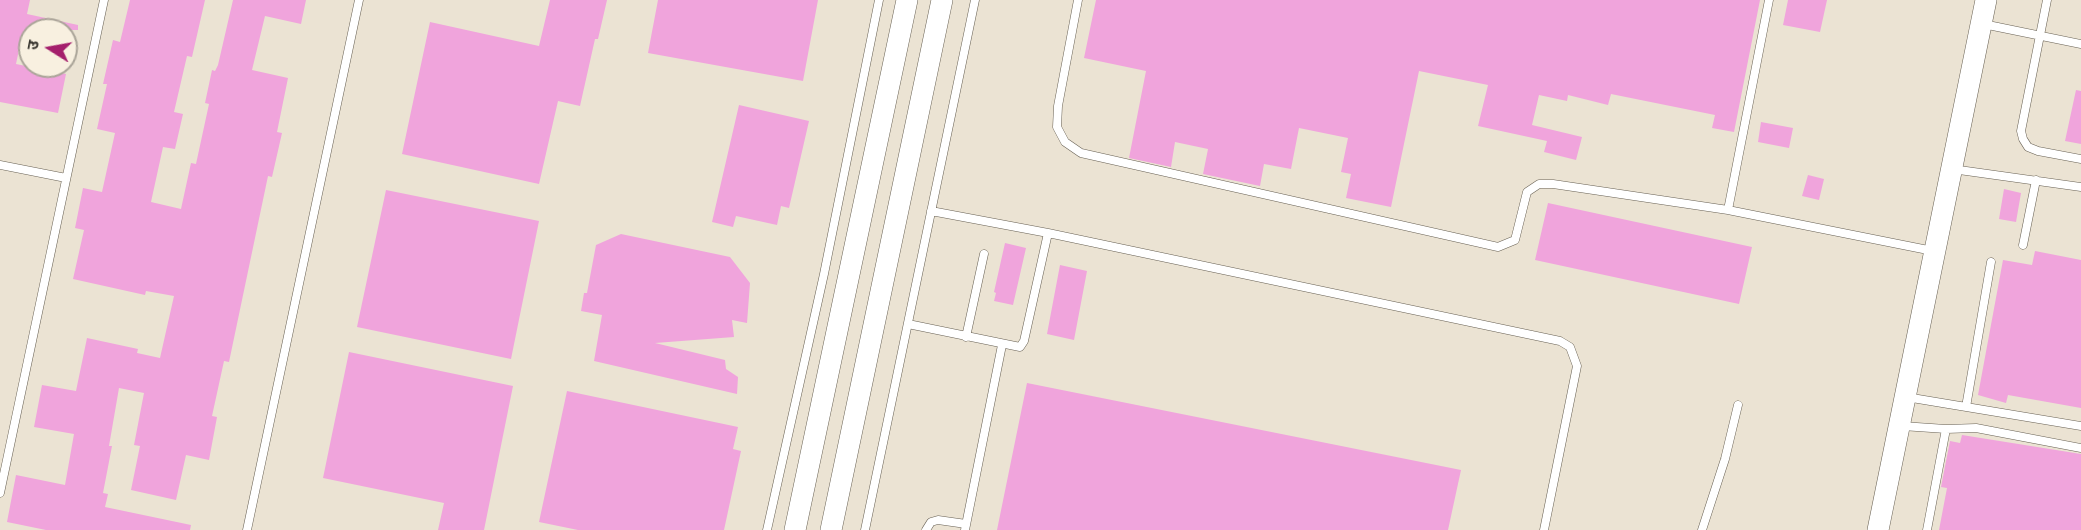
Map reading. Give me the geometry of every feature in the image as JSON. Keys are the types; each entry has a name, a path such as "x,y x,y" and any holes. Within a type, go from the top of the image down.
{"street":[{"path":"795,530 907,0"},
{"path":"831,530 942,0"},
{"path":"1878,530 1986,0"}],"lane":[{"path":"0,493 104,0"},
{"path":"247,530 359,0"},
{"path":"767,530 824,274 879,0"},
{"path":"865,530 975,0"},
{"path":"1078,0 1058,106 1057,127 1065,142 1081,153 1498,247 1515,240 1523,200 1531,188 1539,184 1603,189 1728,210 1935,251"},
{"path":"1728,210 1769,0"},
{"path":"2047,0 2021,132 2028,147 2081,159"},
{"path":"1981,24 2081,44"},
{"path":"0,165 66,178"},
{"path":"1952,168 2081,187"},
{"path":"2023,245 2036,180"},
{"path":"931,211 1048,233 1560,341 1570,347 1577,366 1544,530"},
{"path":"908,324 1020,347 1024,341 1048,233"},
{"path":"966,337 984,254"},
{"path":"1966,407 1991,262"},
{"path":"926,530 931,522 938,520 966,527 1002,345"},
{"path":"1905,397 2081,426"},
{"path":"1702,530 1725,459 1738,405"},
{"path":"1899,425 1946,429 1976,428 2081,448"},
{"path":"1927,530 1946,429"}],"building":[{"path":"0,0 30,0 27,14 46,18 18,18 16,64 18,64 18,78 65,78 58,113 0,102"},
{"path":"130,0 205,0 192,57 187,56 174,112 183,114 175,149 163,147 151,202 181,209 191,163 196,164 209,104 205,103 212,70 215,71 218,65 233,0 306,0 301,24 265,16 252,70 288,78 277,132 282,133 272,177 268,176 229,362 224,361 212,416 217,417 209,460 186,455 176,500 131,490 140,446 134,445 144,393 119,388 109,446 112,446 103,493 108,494 105,507 191,525 190,530 46,530 7,522 16,475 65,485 74,434 34,427 42,385 76,391 87,338 138,349 137,353 160,358 174,296 146,291 145,295 73,279 84,230 75,228 83,188 102,192 115,133 97,129 107,84 103,84 113,40 120,42"},
{"path":"550,0 607,0 598,39 595,39 580,106 558,101 539,184 402,154 430,22 539,46"},
{"path":"658,0 818,0 803,81 648,53"},
{"path":"1096,0 1760,0 1734,132 1712,128 1715,115 1611,94 1608,105 1568,95 1567,101 1539,95 1532,125 1582,137 1576,160 1544,152 1547,141 1478,126 1488,85 1419,71 1391,207 1346,198 1351,174 1341,172 1348,138 1299,128 1291,169 1264,164 1260,186 1203,174 1208,149 1175,142 1171,167 1129,158 1146,71 1084,58"},
{"path":"1788,0 1827,0 1820,32 1783,25"},
{"path":"2076,90 2081,91 2081,144 2065,141"},
{"path":"739,105 809,121 789,208 781,206 777,225 736,216 733,227 712,222"},
{"path":"1761,122 1793,128 1789,148 1758,142"},
{"path":"1808,175 1824,179 1819,200 1802,196"},
{"path":"2004,189 2021,193 2016,222 1999,219"},
{"path":"386,190 539,221 511,359 357,327"},
{"path":"1548,203 1752,247 1739,304 1535,260"},
{"path":"621,234 730,257 750,283 747,323 732,320 734,337 655,343 725,360 726,369 738,377 737,394 594,361 602,315 581,311 584,293 587,293 596,245"},
{"path":"1005,243 1026,248 1013,305 994,301"},
{"path":"2035,251 2081,260 2081,408 2008,395 2006,403 1978,395 2003,260 2032,265"},
{"path":"1060,265 1087,271 1074,340 1047,334"},
{"path":"349,352 513,386 484,530 438,530 444,503 323,478"},
{"path":"1027,383 1461,470 1448,530 997,530"},
{"path":"567,391 738,427 733,449 741,451 724,530 578,530 539,522"},
{"path":"1962,435 2081,454 2081,530 1939,530 1947,488 1941,487 1950,441 1960,443"}]}
